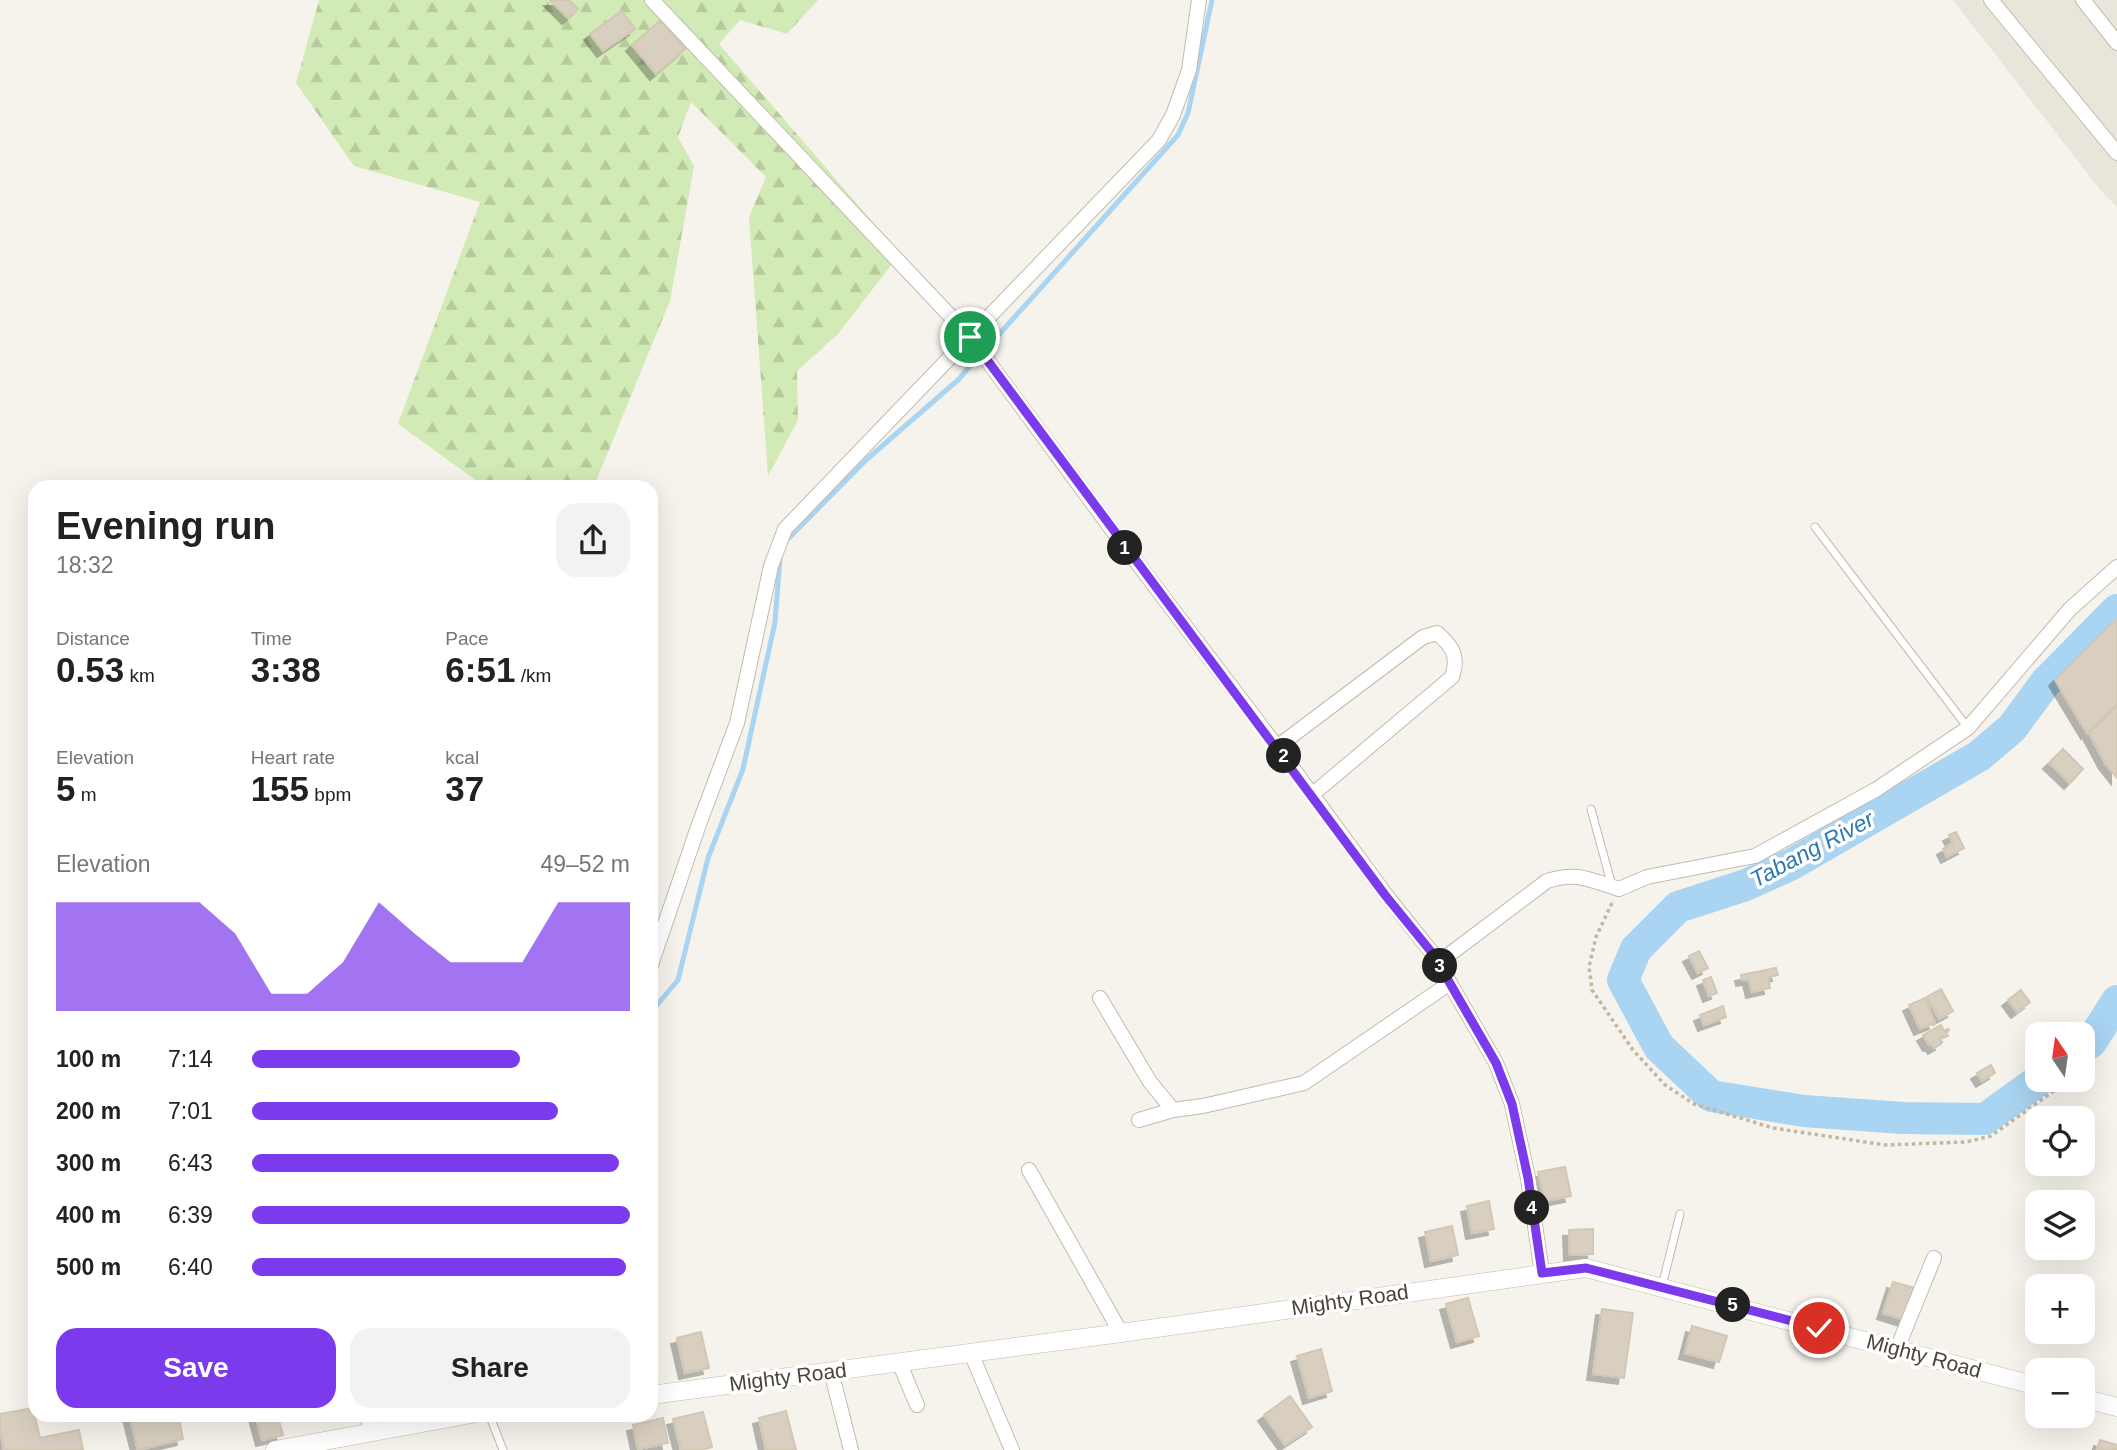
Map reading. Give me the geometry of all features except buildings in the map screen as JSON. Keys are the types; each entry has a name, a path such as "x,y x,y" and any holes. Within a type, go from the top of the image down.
{"street":[{"path":"652,0 970,337 1438,964 1496,1063 1512,1104 1528,1178 1542,1273"},
{"path":"658,944 737,723 771,566 785,529 1159,141 1173,115 1189,70 1199,0"},
{"path":"1991,0 2117,153"},
{"path":"2083,0 2117,43"},
{"path":"1438,964 1547,881 1566,875 1594,878 1615,888 1647,877 1755,856 1877,789 1968,728 2070,609 2117,567"},
{"path":"1277,747 1423,637 1437,633 1453,647 1457,664 1452,677 1313,794"},
{"path":"1139,1120 1173,1110 1203,1106 1304,1083 1450,984"},
{"path":"1100,998 1150,1082 1173,1110"},
{"path":"1029,1171 1121,1333"},
{"path":"1897,1349 1934,1258"},
{"name":"Mighty Road","path":"658,1394 1586,1268 2025,1383"},
{"path":"971,1353 1012,1450"},
{"path":"899,1362 917,1405"},
{"path":"831,1371 851,1450"},
{"path":"2095,1401 2117,1407"},
{"path":"369,1422 370,1433"},
{"path":"275,1450 428,1422"}],"lane":[{"path":"1815,527 1968,728"},
{"path":"1591,809 1615,888"},
{"path":"1662,1286 1680,1214"},
{"path":"492,1422 503,1450"}],"path":[{"path":"1615,888 1588,967 1592,989 1633,1050 1665,1085 1695,1104 1773,1128 1885,1145 1966,1142 1991,1136 2052,1092"}],"shaded area":[{"path":"1953,0 2117,0 2117,207 2101,191"}],"green space":[{"path":"319,0 818,0 787,34 740,20 719,44 901,255 838,334 797,371 798,420 768,476 749,217 766,177 691,102 678,137 694,166 670,301 596,480 476,480 398,424 480,202 354,166 296,83"}],"waterway":[{"path":"986,349 1178,135 1188,113 1212,0"},
{"path":"785,542 866,460 958,380 977,358"},
{"path":"658,1004 678,980 708,858 743,769 775,622 780,558"},
{"name":"Tabang River","path":"2025,1090 1985,1119 1903,1118 1804,1111 1711,1096 1659,1047 1623,980 1636,949 1678,907 1746,885 1792,864 1979,756 2012,728 2046,682 2117,610"},
{"name":"Tabang River","path":"2095,1036 2117,1001"}],"route":[{"path":"970,337 1313,794 1385,895 1433,954 1496,1063 1512,1104 1528,1178 1542,1273 1586,1268 1819,1328"}]}
